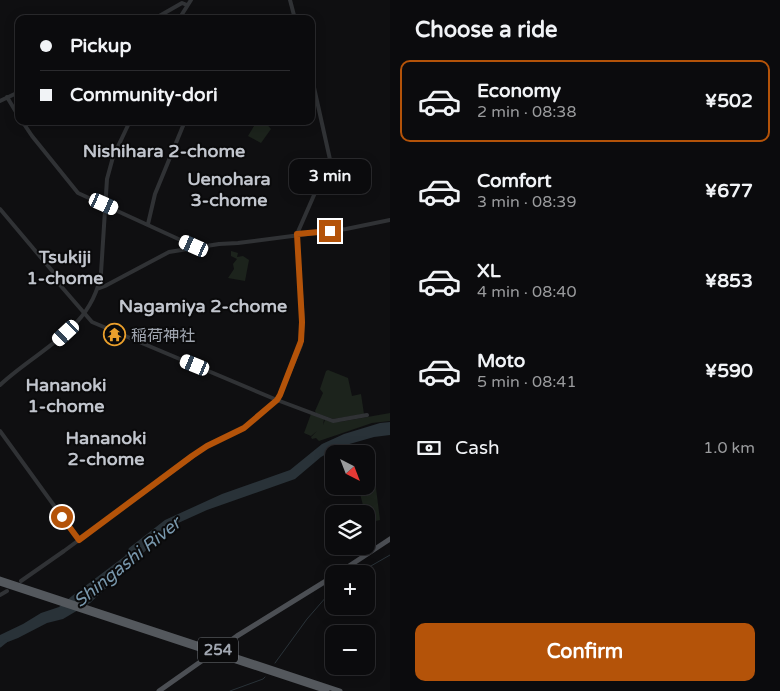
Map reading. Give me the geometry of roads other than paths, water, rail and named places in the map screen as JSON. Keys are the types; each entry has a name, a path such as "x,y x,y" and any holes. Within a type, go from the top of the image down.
{"highway":[{"name":"254","path":"0,579 54,599"},
{"name":"254","path":"0,583 217,650 340,691"},
{"name":"254","path":"94,612 327,691"}],"main road":[{"path":"350,565 390,539"},
{"path":"159,691 212,653 325,581"}],"street":[{"path":"181,15 191,0"},
{"path":"290,0 294,15"},
{"path":"161,15 182,3 187,4"},
{"path":"21,580 79,540 192,456 207,446 244,428 277,400 301,344 302,322 297,234 318,186 331,164 315,92"},
{"path":"0,101 15,94"},
{"path":"7,97 15,110"},
{"path":"25,125 78,193 198,248"},
{"path":"0,384 53,344 85,314 98,289 102,267 104,204 108,171 128,125"},
{"path":"148,224 155,194 183,125"},
{"path":"0,209 92,322 277,400 333,421 367,415"},
{"path":"98,289 169,252 346,229 390,220"},
{"path":"0,431 79,540"},
{"path":"0,595 7,590"}],"water":[{"name":"Shingashi River","path":"390,422 390,435 374,437 346,445 325,445 325,455 295,479 207,510 176,524 160,536 114,583 90,603 63,619 47,623 0,645 0,635 41,613 59,607 125,556 129,548 165,520 222,494 290,470 322,444 344,434 380,423"}],"waterway":[{"path":"373,565 390,555"},
{"path":"275,663 307,619 325,598"},
{"path":"0,646 6,641"},
{"path":"230,691 265,677"}],"place":[{"name":"稲荷神社","path":"115,335"}],"district":[{"name":"Nishihara 2-chome","path":"164,151"},
{"name":"Uenohara 3-chome","path":"229,189"},
{"name":"Tsukiji 1-chome","path":"65,267"},
{"name":"Nagamiya 2-chome","path":"203,306"},
{"name":"Hananoki 1-chome","path":"66,395"},
{"name":"Hananoki 2-chome","path":"106,448"}]}
